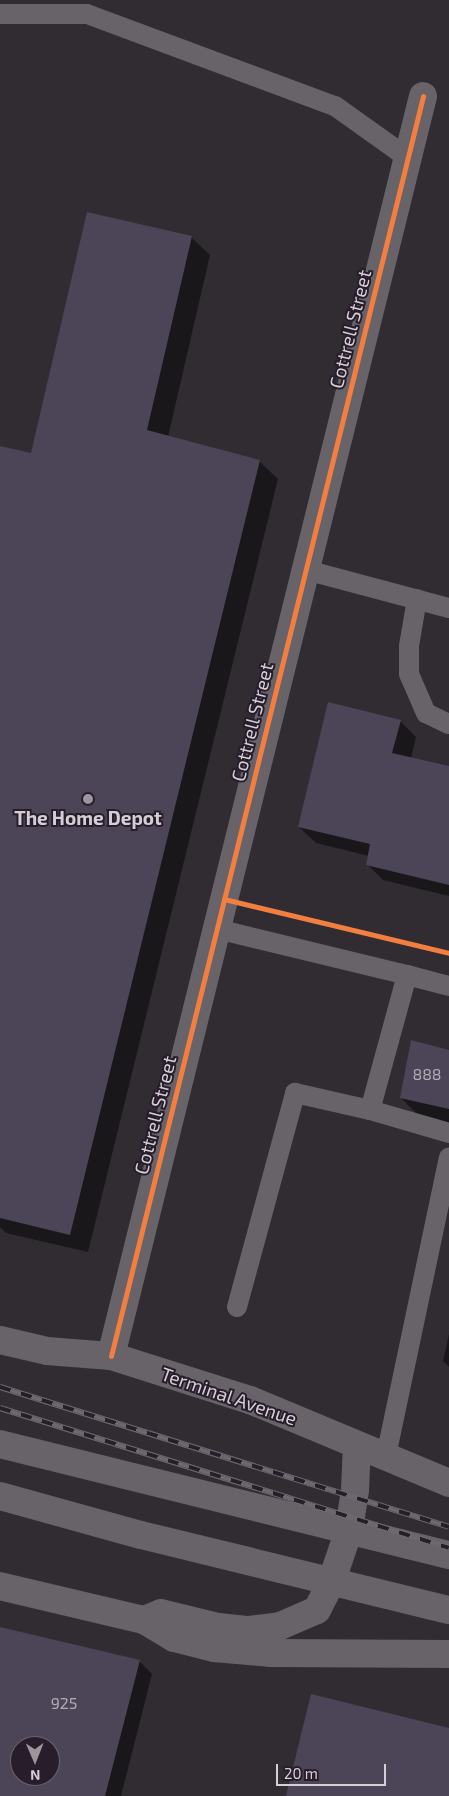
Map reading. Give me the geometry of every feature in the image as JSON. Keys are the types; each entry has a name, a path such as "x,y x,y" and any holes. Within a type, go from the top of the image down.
{"street":[{"name":"Cottrell Street","path":"111,1356 423,96"},
{"name":"Terminal Avenue","path":"0,1340 46,1351 111,1356 250,1400 449,1483"},
{"path":"0,1444 449,1555"},
{"path":"144,1620 161,1613 218,1627 250,1630 280,1626 317,1610 332,1580 349,1530 356,1490 357,1445"},
{"path":"0,1496 141,1535 449,1610"},
{"path":"0,1586 144,1620 174,1638 214,1648 271,1652 449,1654"}],"lane":[{"path":"0,14 87,14 335,106 408,158"},
{"path":"306,570 449,608"},
{"path":"417,599 409,646 408,674 426,713 449,724"},
{"path":"216,929 449,986"},
{"path":"370,1110 407,975"},
{"path":"237,1307 295,1093 370,1110 449,1133"},
{"path":"386,1456 449,1158"}],"building":[{"name":"The Home Depot","path":"87,212 192,236 147,430 260,460 70,1235 0,1218 0,446 31,453"},
{"path":"328,702 401,720 392,753 449,766 449,885 366,865 370,844 298,827"},
{"path":"411,1040 449,1050 449,1109 400,1098"},
{"path":"0,1627 140,1660 105,1796 0,1796"},
{"path":"311,1694 449,1728 449,1796 286,1796"}],"railway":[{"path":"0,1387 449,1527"},
{"path":"0,1408 449,1548"}],"cycle path":[{"path":"111,1356 423,96"},
{"path":"224,899 449,953"}],"place":[{"name":"The Home Depot","path":"88,799"}]}
